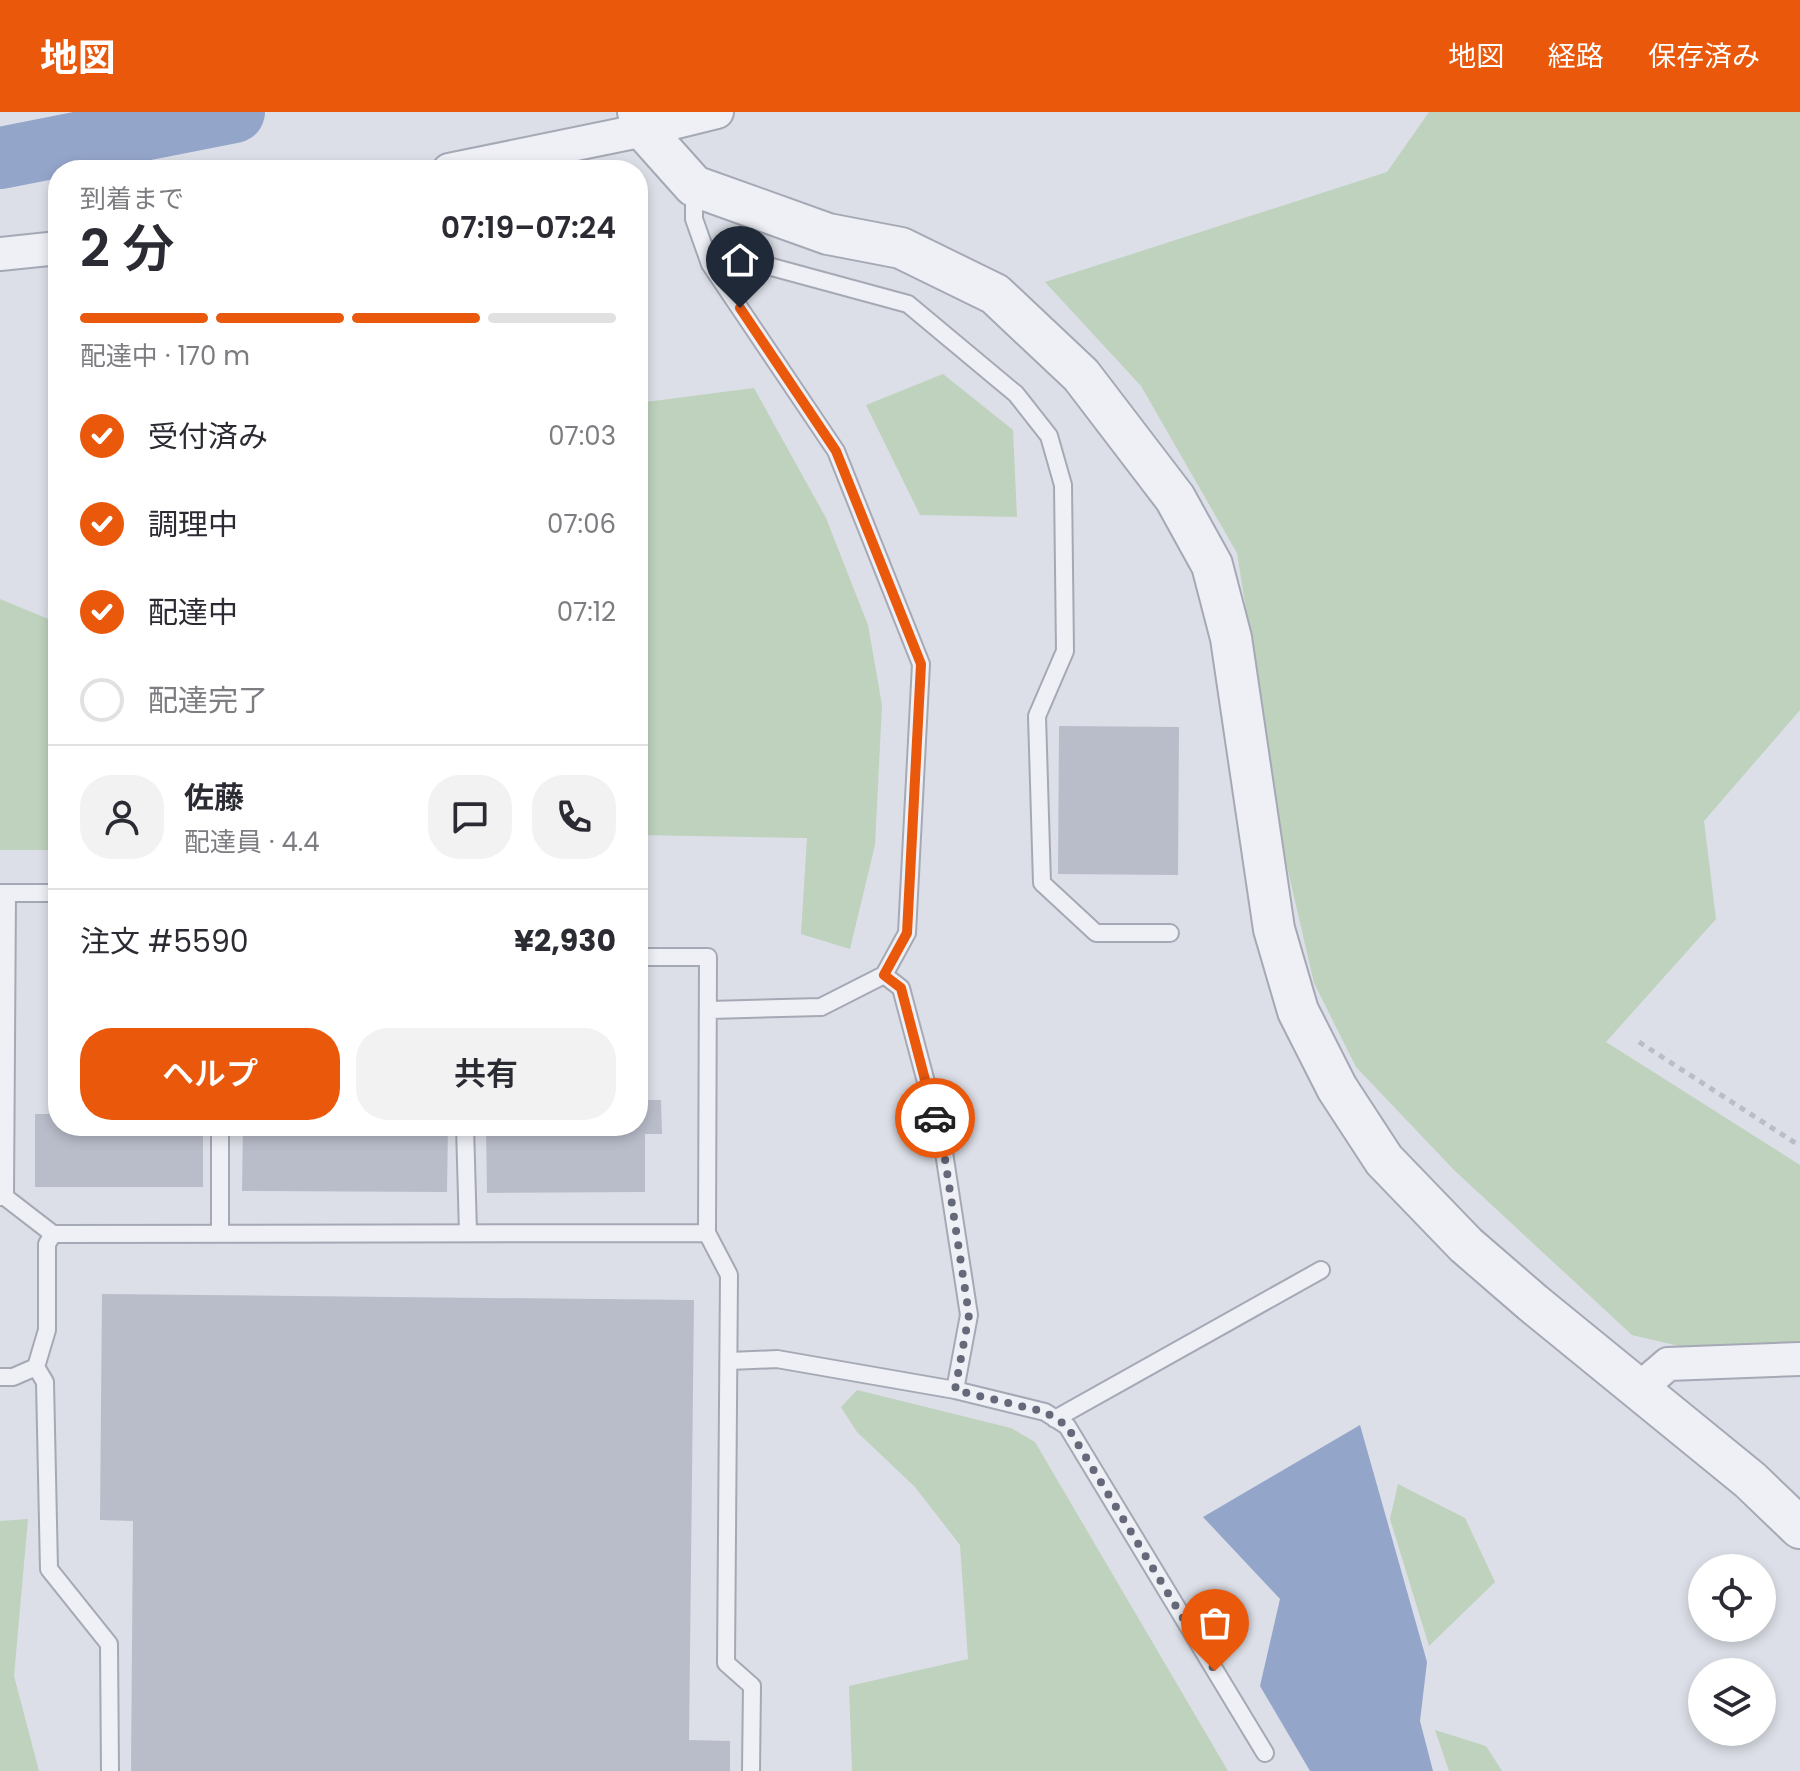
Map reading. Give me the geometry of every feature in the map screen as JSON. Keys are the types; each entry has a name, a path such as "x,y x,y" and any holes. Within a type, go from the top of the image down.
{"street":[{"path":"488,160 641,121 717,112"},
{"path":"641,121 694,186 828,234 901,248 982,287 995,294 1081,375 1175,498 1212,565 1231,638 1274,929 1298,1011 1337,1088 1384,1160 1466,1245 1750,1480 1800,1528"},
{"path":"0,254 48,249"},
{"path":"1639,1389 1668,1364 1800,1359"}],"lane":[{"path":"694,186 694,219 710,264 836,451 921,664 907,933 884,975 821,1007 710,1010"},
{"path":"724,284 768,266 908,304 1016,394 1049,436 1063,485 1065,651 1037,716 1042,883 1096,933 1170,933"},
{"path":"48,893 3,893 2,1197 53,1234 707,1233"},
{"path":"648,957 708,957 707,1233 729,1275 726,1663 752,1686 751,1771"},
{"path":"884,975 901,988 943,1146 969,1315 955,1390"},
{"path":"220,1136 220,1233"},
{"path":"465,1136 468,1233"},
{"path":"53,1234 47,1244 47,1330 36,1367 45,1382 49,1569 109,1644 110,1771"},
{"path":"1055,1419 1321,1270"},
{"path":"730,1361 777,1359 955,1390 1045,1412 1067,1426 1265,1753"},
{"path":"0,1377 13,1377 36,1367"}],"path":[{"path":"1639,1042 1800,1146"}],"green space":[{"path":"1429,112 1800,112 1800,710 1704,821 1716,919 1606,1042 1800,1165 1800,1353 1722,1356 1632,1335 1454,1170 1356,1067 1314,983 1285,858 1237,553 1141,386 1045,282 1387,172"},
{"path":"943,374 1013,430 1017,517 920,515 866,405"},
{"path":"754,388 826,518 868,625 882,705 875,845 850,949 801,934 807,838 648,835 648,402"},
{"path":"0,599 48,619 48,850 0,850"},
{"path":"857,1390 1011,1428 1035,1442 1228,1771 852,1771 849,1686 968,1659 960,1545 915,1487 857,1432 841,1407"},
{"path":"1398,1484 1465,1518 1495,1582 1429,1646 1390,1519"},
{"path":"28,1519 14,1676 39,1771 0,1771 0,1521"},
{"path":"1435,1730 1486,1746 1502,1771 1449,1771"}],"water":[{"path":"1360,1425 1427,1662 1420,1721 1433,1771 1310,1771 1260,1686 1280,1599 1203,1517"}],"building":[{"path":"1059,726 1179,727 1178,875 1058,874"},
{"path":"648,1100 661,1100 662,1134 648,1134"},
{"path":"35,1114 48,1114 48,1136 203,1136 203,1187 35,1187"},
{"path":"243,1136 448,1136 447,1192 242,1191"},
{"path":"486,1136 645,1136 645,1192 487,1193"},
{"path":"102,1294 694,1300 689,1740 730,1741 730,1771 131,1771 133,1521 100,1520"}],"waterway":[{"path":"0,158 234,112"}],"way so far":[{"path":"935,1118 943,1146 969,1315 955,1390 1045,1412 1067,1426 1215,1671"}],"route":[{"path":"740,308 836,451 921,664 907,933 884,975 901,988 935,1118"}]}
